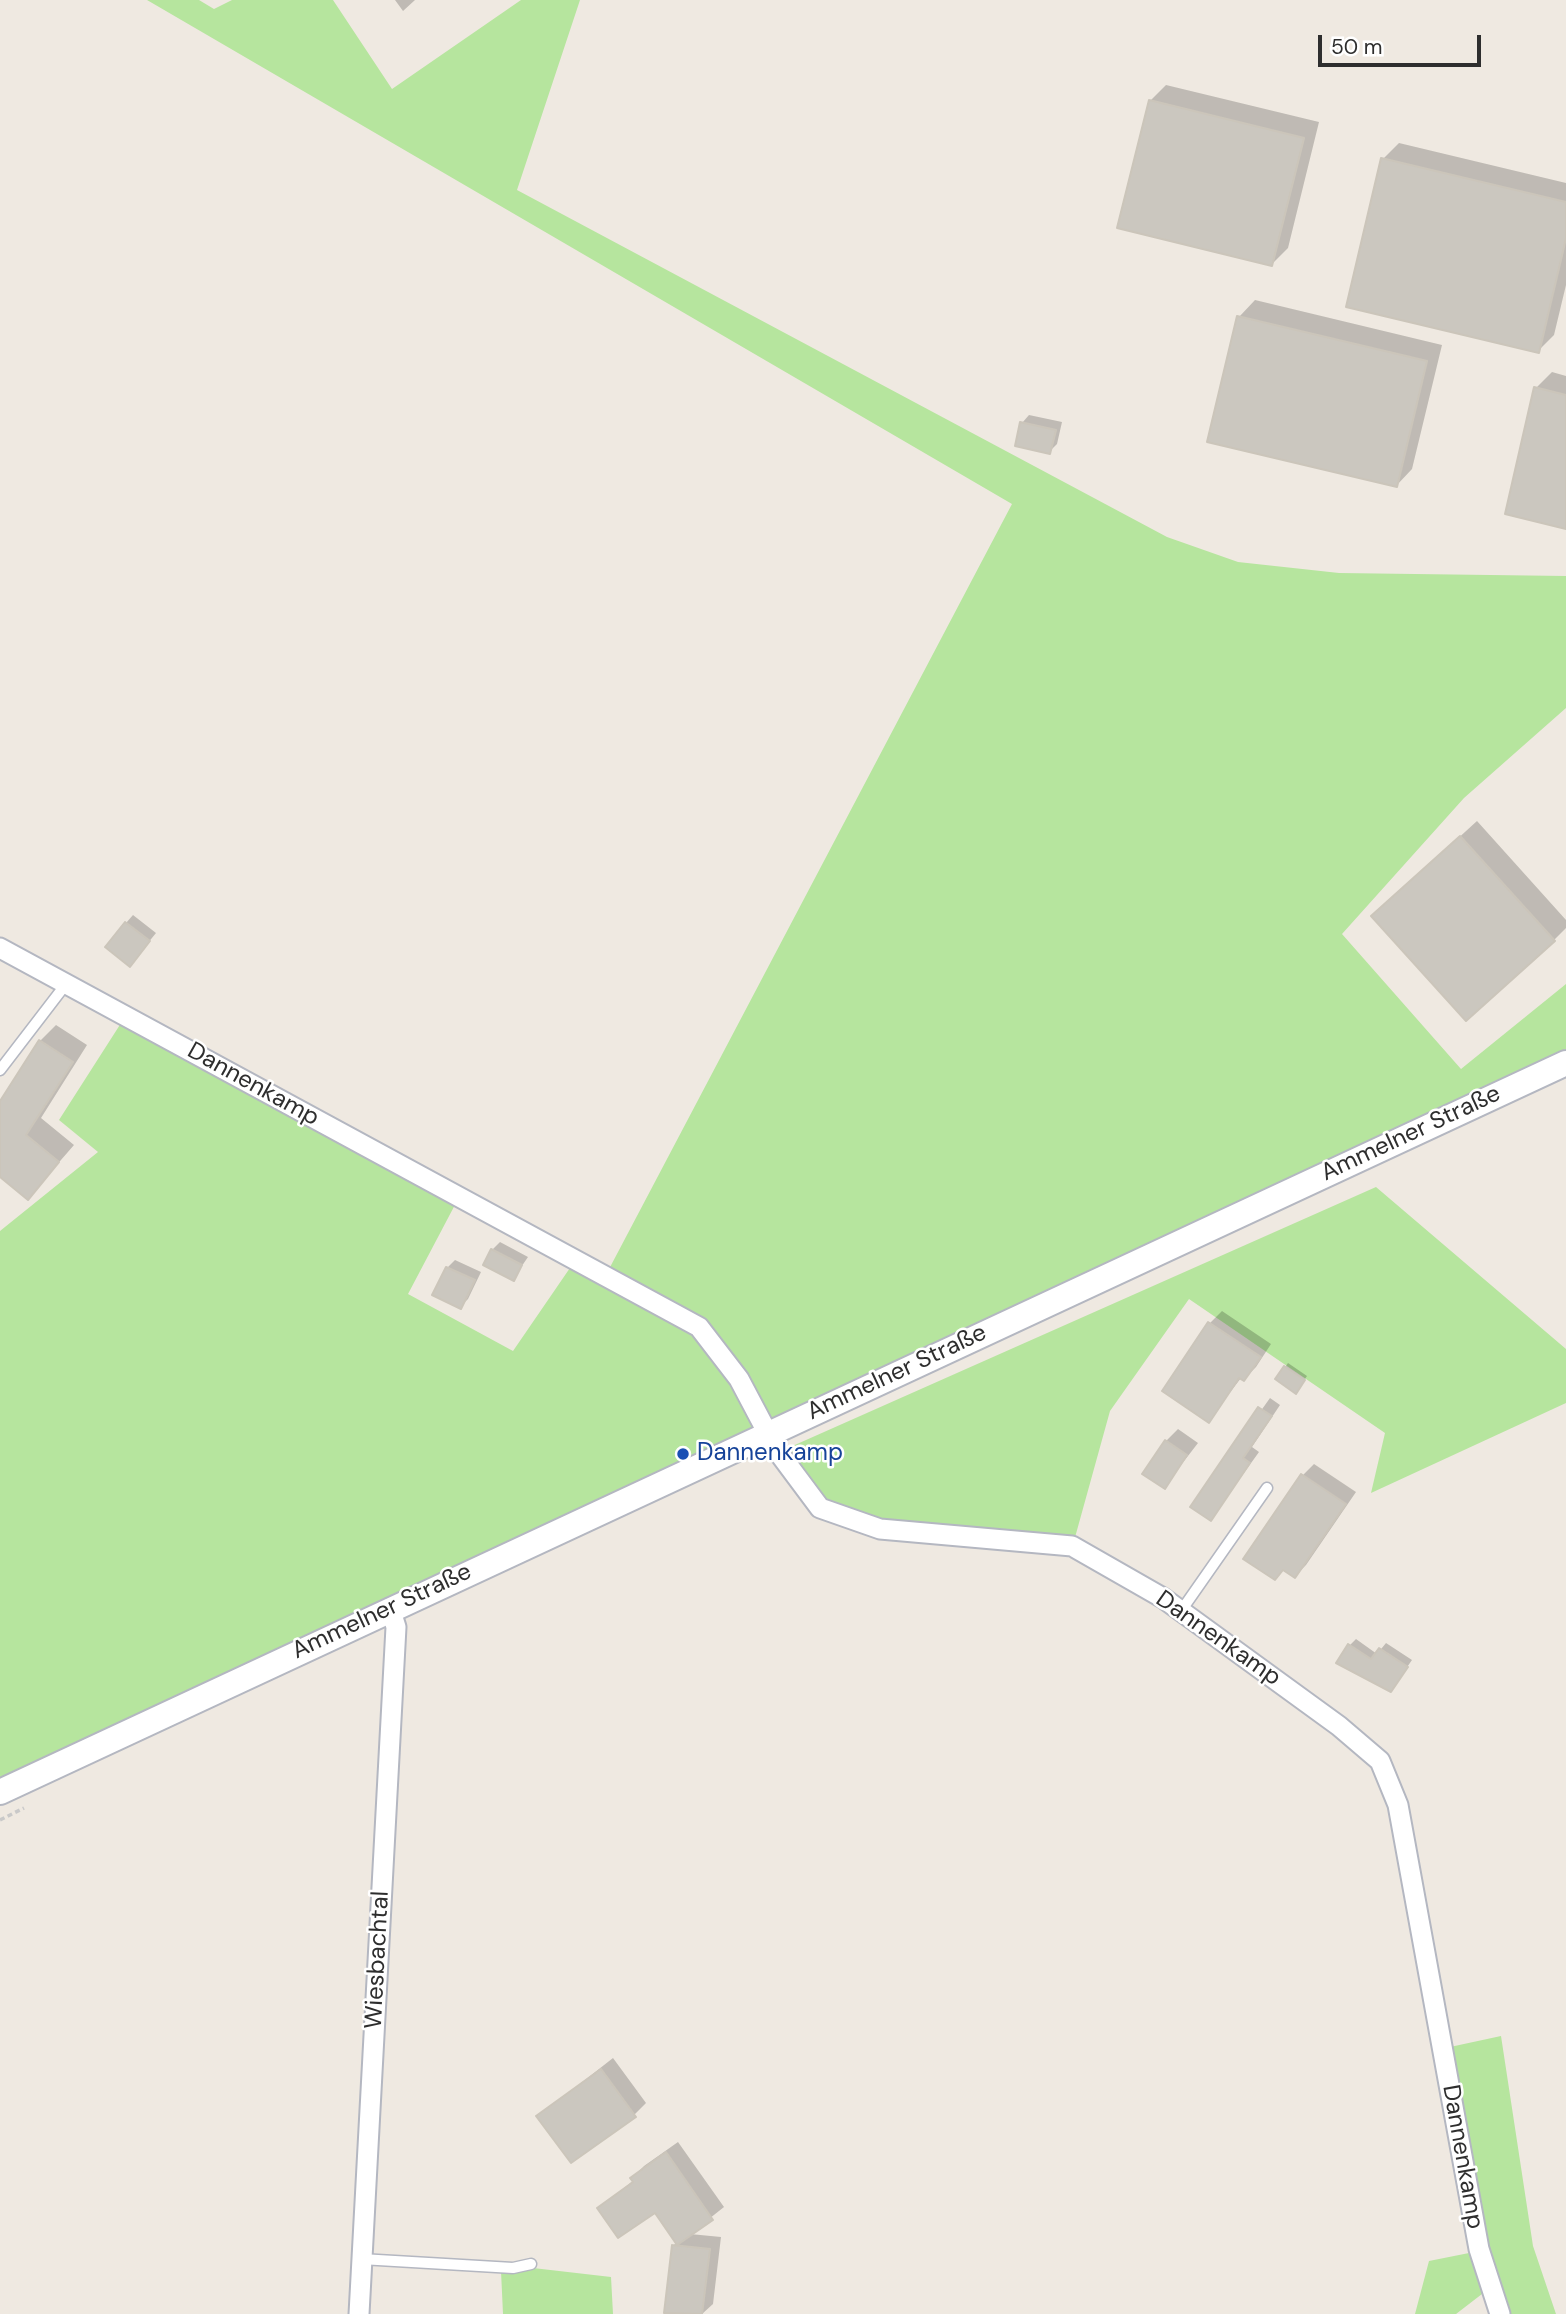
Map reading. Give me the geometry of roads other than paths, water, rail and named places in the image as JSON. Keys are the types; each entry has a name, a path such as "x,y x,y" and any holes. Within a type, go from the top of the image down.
{"street":[{"name":"Dannenkamp","path":"0,948 699,1327 739,1379 776,1448 820,1508 880,1529 1072,1546 1181,1611 1339,1726 1380,1761 1398,1805 1479,2249 1500,2314"},
{"name":"Ammelner Straße","path":"0,1792 390,1608 1566,1063"},
{"name":"Wiesbachtal","path":"359,2314 396,1627 390,1608"}],"lane":[{"path":"0,1070 66,984"},
{"path":"1181,1611 1267,1488"},
{"path":"361,2259 513,2268 531,2264"}],"place":[{"name":"Dannenkamp","path":"683,1454"}]}
